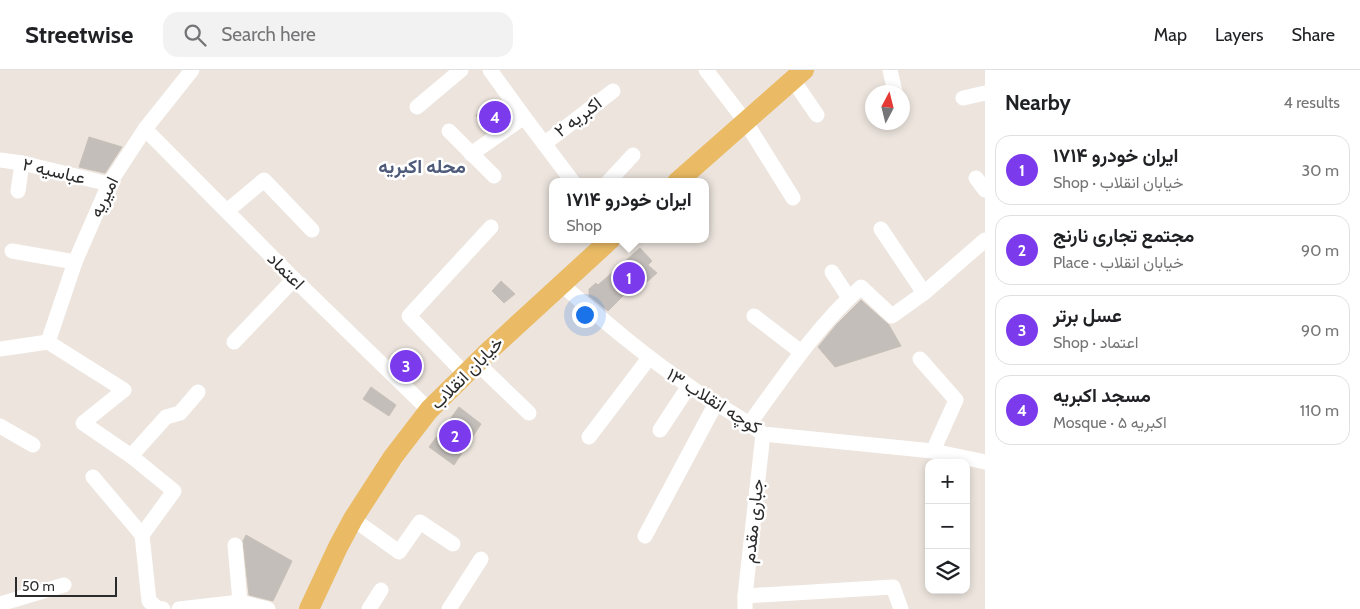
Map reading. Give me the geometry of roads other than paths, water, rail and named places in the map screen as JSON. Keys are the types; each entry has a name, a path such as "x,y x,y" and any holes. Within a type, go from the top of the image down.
{"main road":[{"path":"681,178 798,75"},
{"name":"خیابان انقلاب","path":"309,609 353,520 394,457 429,410 471,368 607,243"}],"street":[{"name":"امیریه","path":"48,342 75,262 109,184 145,129 192,70"},
{"path":"417,107 461,70"},
{"path":"490,70 570,178"},
{"path":"706,70 745,121 793,198"},
{"path":"890,70 893,85"},
{"path":"798,75 817,115"},
{"name":"اکبریه ۲","path":"544,144 613,91"},
{"path":"963,98 985,93"},
{"path":"471,154 524,117"},
{"name":"اعتماد","path":"145,129 294,279 429,410"},
{"path":"448,131 494,176"},
{"path":"612,178 633,155"},
{"name":"عباسیه ۲","path":"0,160 22,163 109,184"},
{"path":"18,191 22,163"},
{"path":"227,211 264,180 312,230"},
{"path":"491,227 409,316 529,413"},
{"path":"881,229 924,294"},
{"path":"750,423 801,352 861,287 892,316 924,294 985,240"},
{"path":"12,251 75,262"},
{"path":"832,272 849,298"},
{"path":"234,342 294,279"},
{"name":"کوچه انقلاب ۱۳","path":"562,284 649,358 688,386 750,423 763,434 934,450 985,462"},
{"path":"754,316 801,352"},
{"path":"0,349 48,342 124,390 83,423 131,456 174,491 142,536"},
{"path":"589,438 649,358"},
{"path":"920,359 956,400 934,450"},
{"path":"660,430 688,386"},
{"path":"131,456 166,417 180,413 198,392"},
{"path":"645,536 716,403"},
{"path":"0,426 33,445"},
{"name":"جباری مقدم","path":"745,603 763,434"},
{"path":"93,476 142,536 148,601 157,608 163,609"},
{"path":"353,520 399,552 420,522 453,544"},
{"path":"236,545 240,602"},
{"path":"448,609 482,559"},
{"path":"0,604 64,585"},
{"path":"745,603 893,587 901,609"},
{"path":"369,609 381,590"},
{"path":"179,609 240,602 268,609"}],"place":[{"name":"مسجد اکبریه","path":"495,117"},
{"name":"ایران خودرو ۱۷۱۴","path":"629,278"},
{"name":"عسل برتر","path":"406,366"},
{"name":"مجتمع تجاری نارنج","path":"455,436"}],"district":[{"name":"محله اکبریه","path":"422,166"}]}
